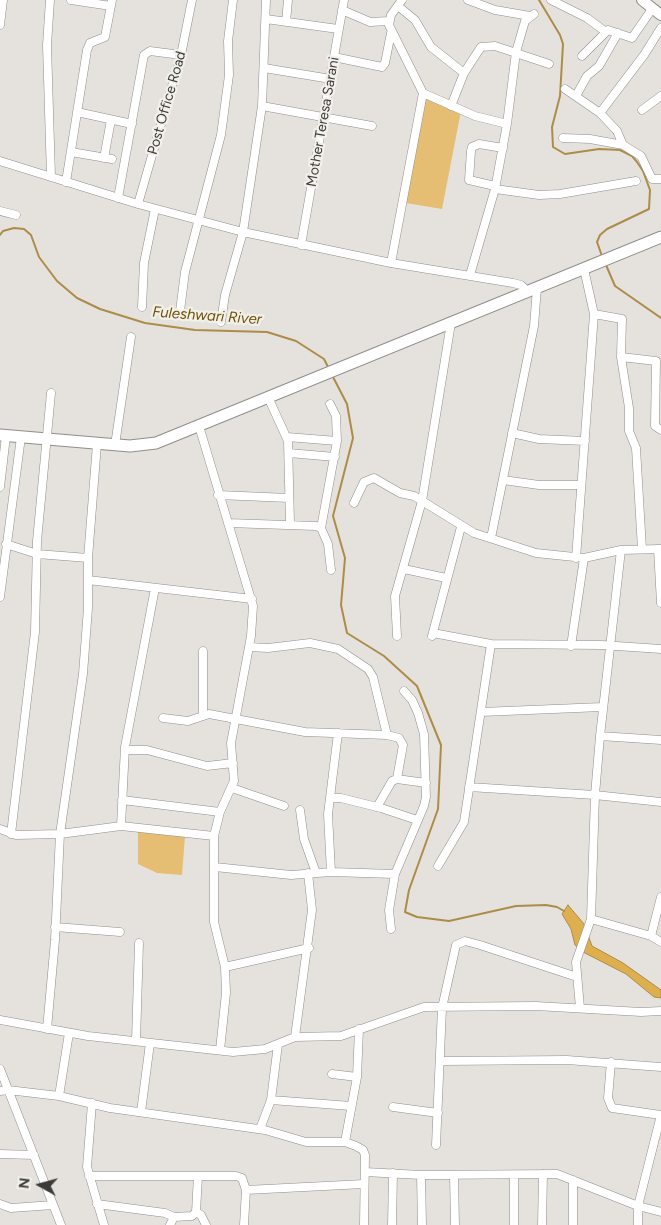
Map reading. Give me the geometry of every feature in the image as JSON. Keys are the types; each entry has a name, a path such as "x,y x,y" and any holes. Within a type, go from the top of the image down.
{"main road":[{"path":"3,436 97,444 151,445 661,238"}],"street":[{"path":"0,25 3,0"},
{"path":"50,0 47,45 51,177"},
{"path":"66,182 87,50 90,43 105,37 112,3 71,0"},
{"name":"Post Office Road","path":"138,204 181,55 192,0"},
{"path":"180,311 185,272 221,135 229,75 228,41 233,0"},
{"path":"221,322 225,295 243,232 262,106 266,0"},
{"path":"286,22 288,0"},
{"name":"Mother Teresa Sarani","path":"301,245 344,0"},
{"path":"468,0 495,10 532,15 523,28 516,52 507,124 495,187 470,275"},
{"path":"551,0 588,18 606,32"},
{"path":"582,56 610,29 632,38 657,12 642,0"},
{"path":"464,73 431,47 415,20 400,3 389,21 391,33 423,93 480,118 507,124"},
{"path":"342,10 370,22 389,21"},
{"path":"266,19 338,29"},
{"path":"600,113 644,55 661,28"},
{"path":"334,57 382,67 385,63 391,33"},
{"path":"576,96 587,76 599,66 618,33"},
{"path":"451,106 464,73 481,47 495,46 549,64"},
{"path":"118,198 146,52 181,55"},
{"path":"264,68 331,79"},
{"path":"565,89 600,113 617,131 623,145"},
{"path":"391,263 423,93"},
{"path":"642,110 661,96"},
{"path":"262,106 372,126"},
{"path":"77,112 132,124"},
{"path":"71,152 108,159 111,120"},
{"path":"563,138 608,141 623,145 641,156 652,179 661,179"},
{"path":"503,148 479,144 472,147 469,180 532,194 560,194 636,181"},
{"path":"0,161 155,209 243,232 391,263 520,284 533,290 534,326 491,538"},
{"path":"142,307 144,263 155,209"},
{"path":"0,211 16,215"},
{"path":"571,646 580,558 581,485 594,314 586,268"},
{"path":"594,314 622,319 622,357 628,408 628,431 636,448 642,549"},
{"path":"397,636 395,596 422,501 451,323"},
{"path":"115,445 131,337"},
{"path":"622,357 653,359 656,361 655,426 656,429 661,430"},
{"path":"11,834 35,632 37,554 51,393"},
{"path":"268,397 287,437 290,523"},
{"path":"330,404 336,416 337,441 321,528 328,544 332,570"},
{"path":"199,426 218,495 253,606 249,647 231,743 234,775 232,788 220,812 214,836 214,922 225,967 226,993 220,1050"},
{"path":"512,433 539,439 585,441"},
{"path":"0,487 3,436"},
{"path":"0,597 21,437"},
{"path":"287,437 337,441"},
{"path":"47,1029 60,834 83,674 88,558 97,444"},
{"path":"289,452 335,457"},
{"path":"354,504 364,482 374,478 400,493 422,501 461,527 536,553 580,558 621,550 660,549 661,604"},
{"path":"503,480 539,485 581,485"},
{"path":"218,495 289,498"},
{"path":"228,522 290,523 321,528"},
{"path":"461,527 432,635 491,644 612,646 661,649"},
{"path":"6,544 37,554 88,558"},
{"path":"580,1008 576,962 591,919 595,795 602,706 612,646 621,550"},
{"path":"404,568 446,578"},
{"path":"88,580 252,599"},
{"path":"121,826 125,750 155,588"},
{"path":"249,647 268,648 310,643 338,649 368,669 373,677 386,735"},
{"path":"438,866 464,822 491,644"},
{"path":"203,651 204,715"},
{"path":"390,929 390,910 395,874 424,806 426,783 424,734 415,706 404,691"},
{"path":"481,712 602,706"},
{"path":"163,718 188,721 204,715 305,732 386,735 399,738 403,745 397,779"},
{"path":"331,872 328,814 338,733"},
{"path":"600,736 661,740"},
{"path":"125,750 147,750 207,766 233,764"},
{"path":"377,807 388,785 397,779 426,783"},
{"path":"470,787 595,795 661,802"},
{"path":"232,788 284,806"},
{"path":"330,798 341,798 377,807 417,820"},
{"path":"122,800 220,812"},
{"path":"295,1037 312,910 312,873 304,840 300,810"},
{"path":"0,829 11,834 60,834 121,826 214,836"},
{"path":"215,868 291,875 331,872 395,874"},
{"path":"651,936 661,897"},
{"path":"591,919 651,936 661,942"},
{"path":"55,927 120,932"},
{"path":"436,1145 442,1008 454,951 460,942 480,945 577,977"},
{"path":"136,1041 139,943"},
{"path":"225,967 308,948"},
{"path":"0,1020 69,1033 220,1050 265,1049 295,1037 341,1036 424,1007 580,1008 661,1012"},
{"path":"345,1142 357,1078 359,1029"},
{"path":"59,1096 69,1033"},
{"path":"141,1112 150,1043"},
{"path":"260,1130 271,1100 278,1044"},
{"path":"441,1062 567,1060 661,1067"},
{"path":"611,1062 608,1098 612,1108 661,1115 638,1206 638,1225"},
{"path":"0,1069 4,1090 34,1155 61,1225"},
{"path":"332,1074 357,1078"},
{"path":"4,1090 59,1096 141,1112 260,1130 306,1142 345,1142 363,1150 365,1158 364,1225"},
{"path":"271,1100 351,1106"},
{"path":"92,1103 87,1149 89,1176 104,1225"},
{"path":"393,1106 438,1113"},
{"path":"0,1154 34,1155"},
{"path":"365,1172 514,1176 557,1174 638,1206 661,1212"},
{"path":"392,1225 393,1173"},
{"path":"542,1225 543,1174"},
{"path":"421,1175 422,1225"},
{"path":"454,1175 455,1225"},
{"path":"89,1176 236,1176 242,1178 246,1190 244,1225"},
{"path":"97,1204 165,1213 174,1216 192,1216 196,1212 198,1176"},
{"path":"514,1176 514,1225"},
{"path":"573,1180 573,1225"},
{"path":"246,1190 364,1184"},
{"path":"0,1204 11,1208 53,1205"},
{"path":"196,1212 201,1215 206,1225"},
{"path":"170,1225 174,1216"}],"shaded area":[{"path":"425,97 461,111 442,209 406,203"},
{"path":"138,829 185,836 182,875 157,873 138,864"},
{"path":"568,905 584,924 592,946 623,963 661,990 661,998 654,997 626,974 583,952 575,945 571,929 562,914"}],"waterway":[{"path":"539,0 560,35 563,44 560,96 552,127 553,147 565,154 599,149 620,150 632,156 637,162 643,171 650,190 649,209 607,229 600,235 597,242 602,256"},
{"name":"Fuleshwari River","path":"0,235 3,231 14,228 24,229 31,235 39,257 57,281 77,298 100,309 145,323 195,330 267,332 296,341 324,359 329,369"},
{"path":"606,265 615,286 661,318"},
{"name":"Fuleshwari River","path":"332,375 347,404 353,438 333,516 345,558 341,605 347,633 384,656 417,686 441,745 438,809 409,890 405,912 417,917 449,921 516,906 546,905 557,907 564,911"}]}
